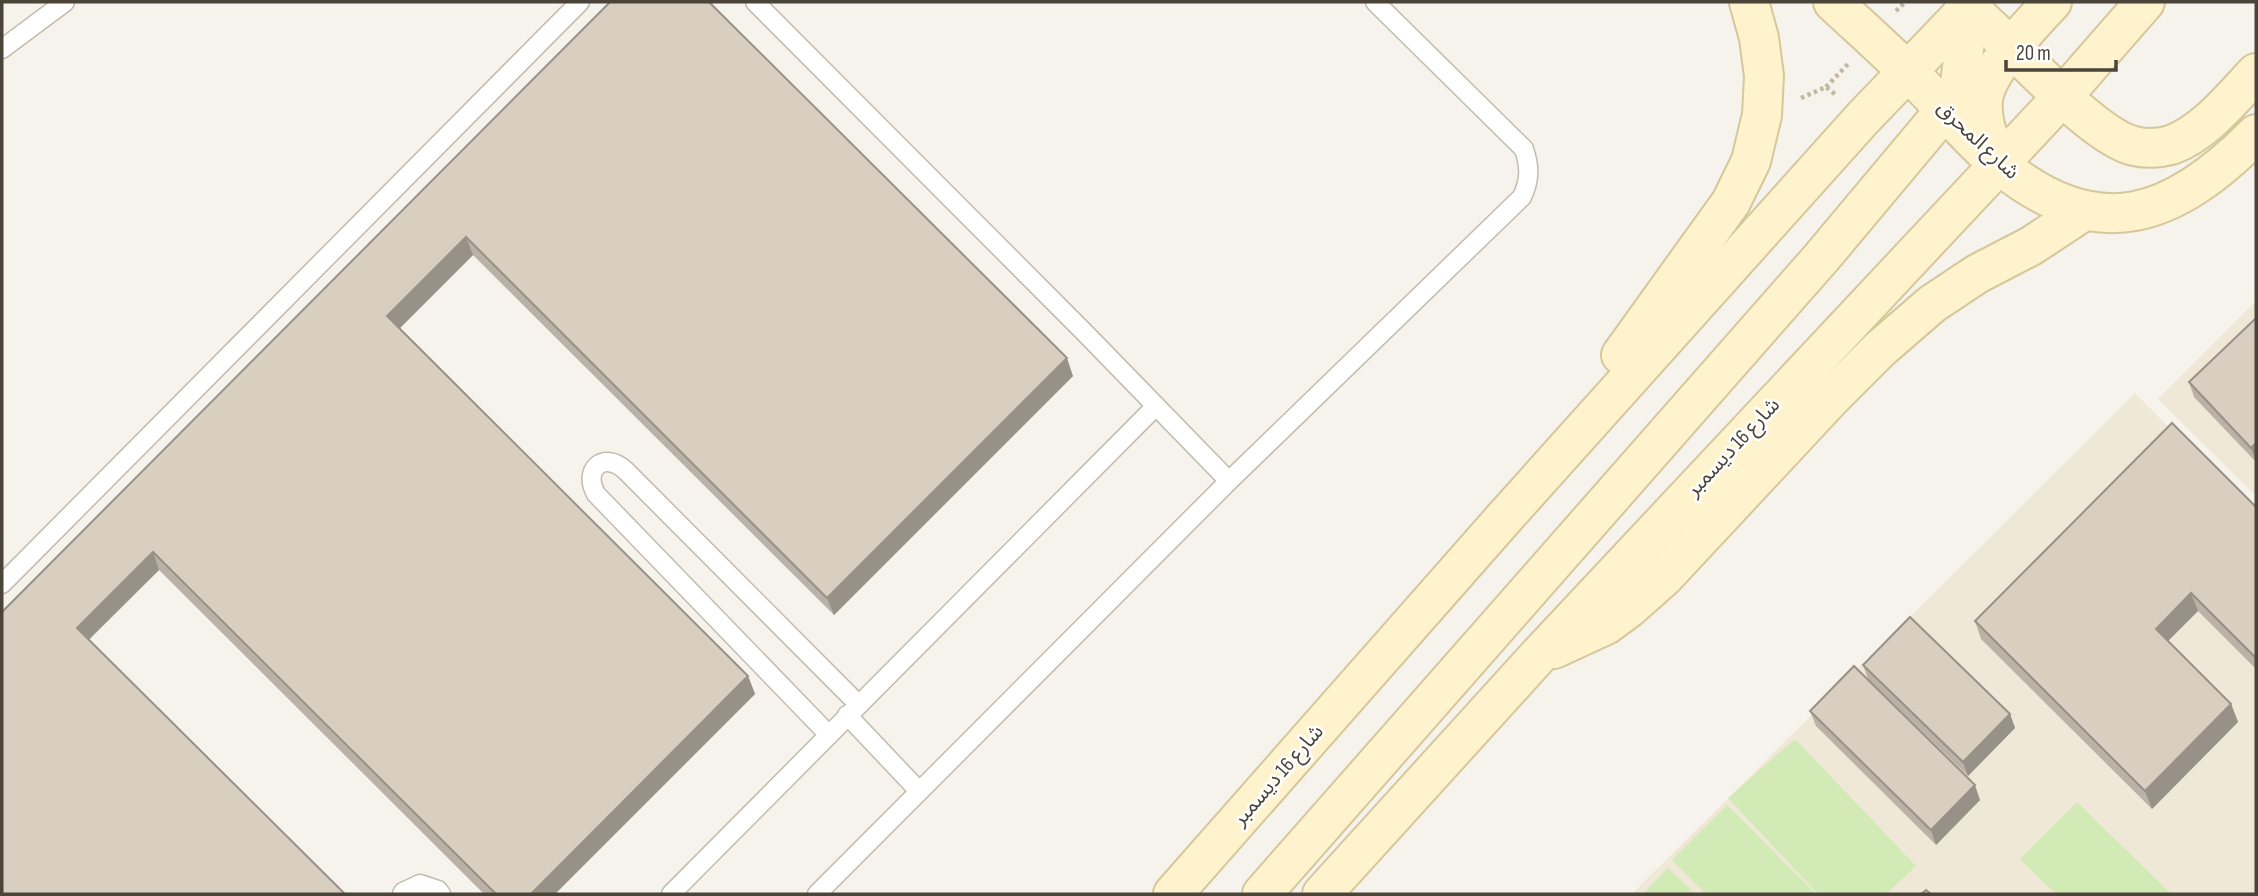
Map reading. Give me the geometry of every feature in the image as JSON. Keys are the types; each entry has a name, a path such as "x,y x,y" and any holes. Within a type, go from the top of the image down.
{"main road":[{"path":"1505,517 1731,202 1751,161 1762,115 1764,76 1759,37 1749,2"},
{"name":"شارع المحرق","path":"1833,2 1907,71 1998,163 2040,193 2084,211 2105,214 2135,212 2185,193 2216,171 2256,134"},
{"path":"1998,163 1985,129 1983,96 1989,82 2012,48 2052,2"},
{"name":"شارع 16 ديسمبر","path":"1322,894 1538,656 2062,97 2146,2"},
{"path":"1969,4 2062,97 2100,128 2132,146 2150,148 2171,145 2194,132 2256,73"},
{"path":"1262,894 1813,268 1945,110 1955,97 1960,83 1969,4"},
{"name":"شارع 16 ديسمبر","path":"1172,894 1505,517 1969,4"},
{"path":"1538,656 1606,625 1664,578 1831,398 1880,349 1932,304 1977,274 2031,246 2084,211"}],"lane":[{"path":"2,49 65,2"},
{"path":"2,584 580,2"},
{"path":"755,2 1229,481"},
{"path":"817,894 1229,481 1522,197 1530,173 1524,149 1375,2"},
{"path":"671,894 1156,406"},
{"path":"830,735 596,494 591,484 591,474 597,465 607,461 617,463 625,470 853,710 919,790"},
{"path":"402,894 420,884 438,890 441,894"}],"shaded area":[{"path":"2256,301 2256,496 2158,399"},
{"path":"2135,393 2256,516 2256,894 1632,894"}],"green space":[{"path":"1795,739 1916,866 1886,894 1818,894 1728,798"},
{"path":"2077,802 2171,894 2056,894 2020,859"},
{"path":"1727,805 1816,894 1706,894 1672,860"},
{"path":"1668,868 1695,894 1643,894"}],"building":[{"path":"610,2 709,2 1067,358 827,598 466,237 387,316 748,676 531,894 496,894 153,552 77,628 345,894 2,894 2,612"},
{"path":"2256,318 2256,443 2251,448 2189,382"},
{"path":"2172,423 2256,507 2256,658 2191,593 2156,629 2231,704 2145,791 1975,621"},
{"path":"1910,617 2010,714 1963,762 1863,665"},
{"path":"1854,666 1975,785 1931,830 1810,711"}]}
